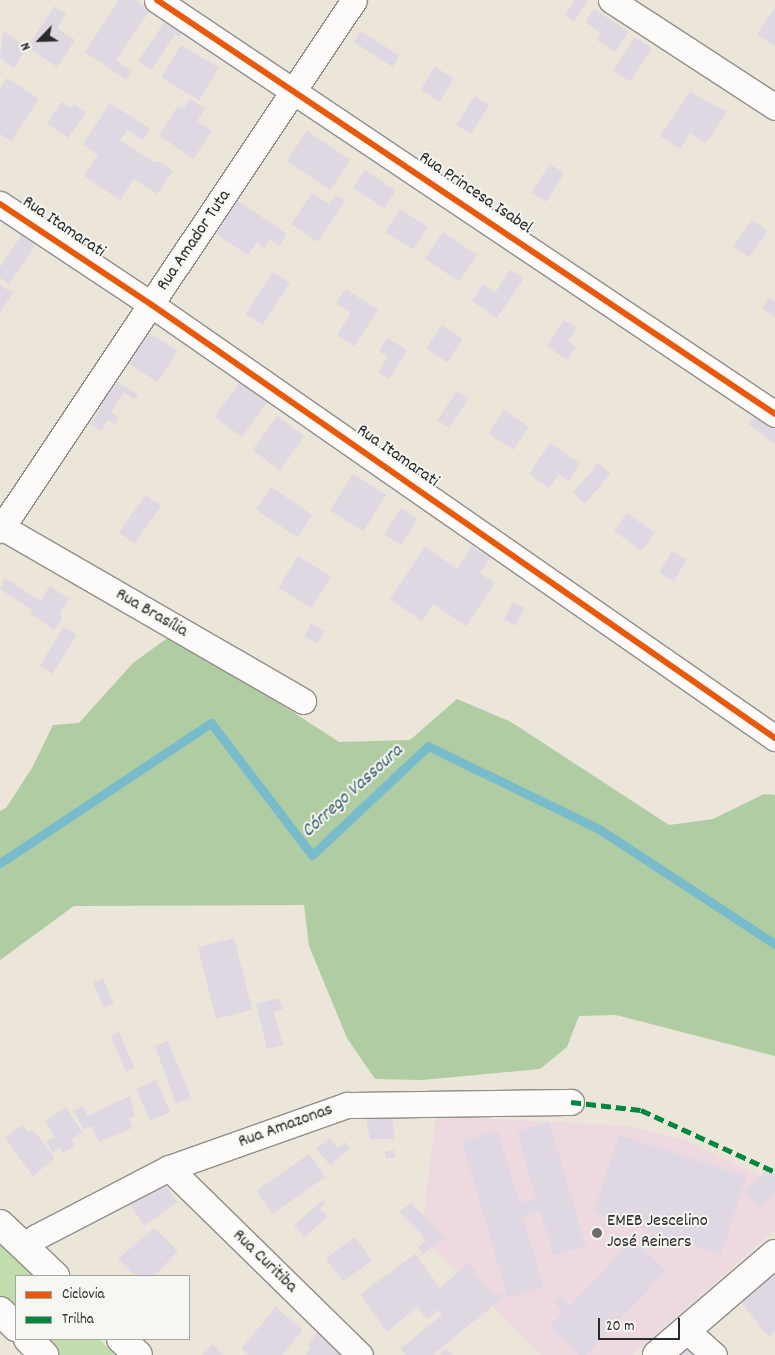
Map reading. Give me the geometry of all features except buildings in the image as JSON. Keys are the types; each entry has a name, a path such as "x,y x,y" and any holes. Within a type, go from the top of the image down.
{"street":[{"name":"Rua Princesa Isabel","path":"157,0 775,414"},
{"name":"Rua Amador Tuta","path":"1,528 295,92 354,0"},
{"path":"611,0 775,107"},
{"name":"Rua Itamarati","path":"0,204 152,305 775,738"},
{"name":"Rua Brasília","path":"1,528 303,701"},
{"name":"Rua Amazonas","path":"24,1247 36,1237 169,1168 347,1105 571,1102"},
{"name":"Rua Curitiba","path":"169,1168 360,1355"},
{"path":"0,1224 54,1275"},
{"path":"657,1355 685,1329 775,1254"},
{"path":"0,1310 15,1326"},
{"path":"685,1329 714,1355"},
{"path":"29,1340 44,1355"},
{"path":"122,1340 138,1355"}],"shaded area":[{"name":"EMEB Jescelino José Reiners","path":"436,1116 626,1126 683,1139 775,1183 775,1230 632,1355 541,1355 421,1236"}],"green space":[{"path":"173,634 339,742 410,740 457,699 511,722 669,825 713,819 764,794 775,795 775,1056 616,1015 579,1016 567,1047 540,1069 422,1080 375,1079 347,1038 309,946 304,905 74,906 0,960 0,811 6,808 32,768 53,725 79,723 133,663"},
{"path":"0,1243 33,1275 15,1275 15,1313 0,1298"},
{"path":"42,1340 100,1340 115,1355 58,1355"}],"waterway":[{"name":"Córrego Vassoura","path":"0,863 211,723 312,855 428,746 599,829 775,944"}],"marked path":[{"path":"571,1102 641,1110 775,1172"}],"cycle path":[{"path":"157,0 775,414"},
{"path":"0,204 152,305 775,738"}],"place":[{"name":"EMEB Jescelino José Reiners","path":"597,1233"}]}
